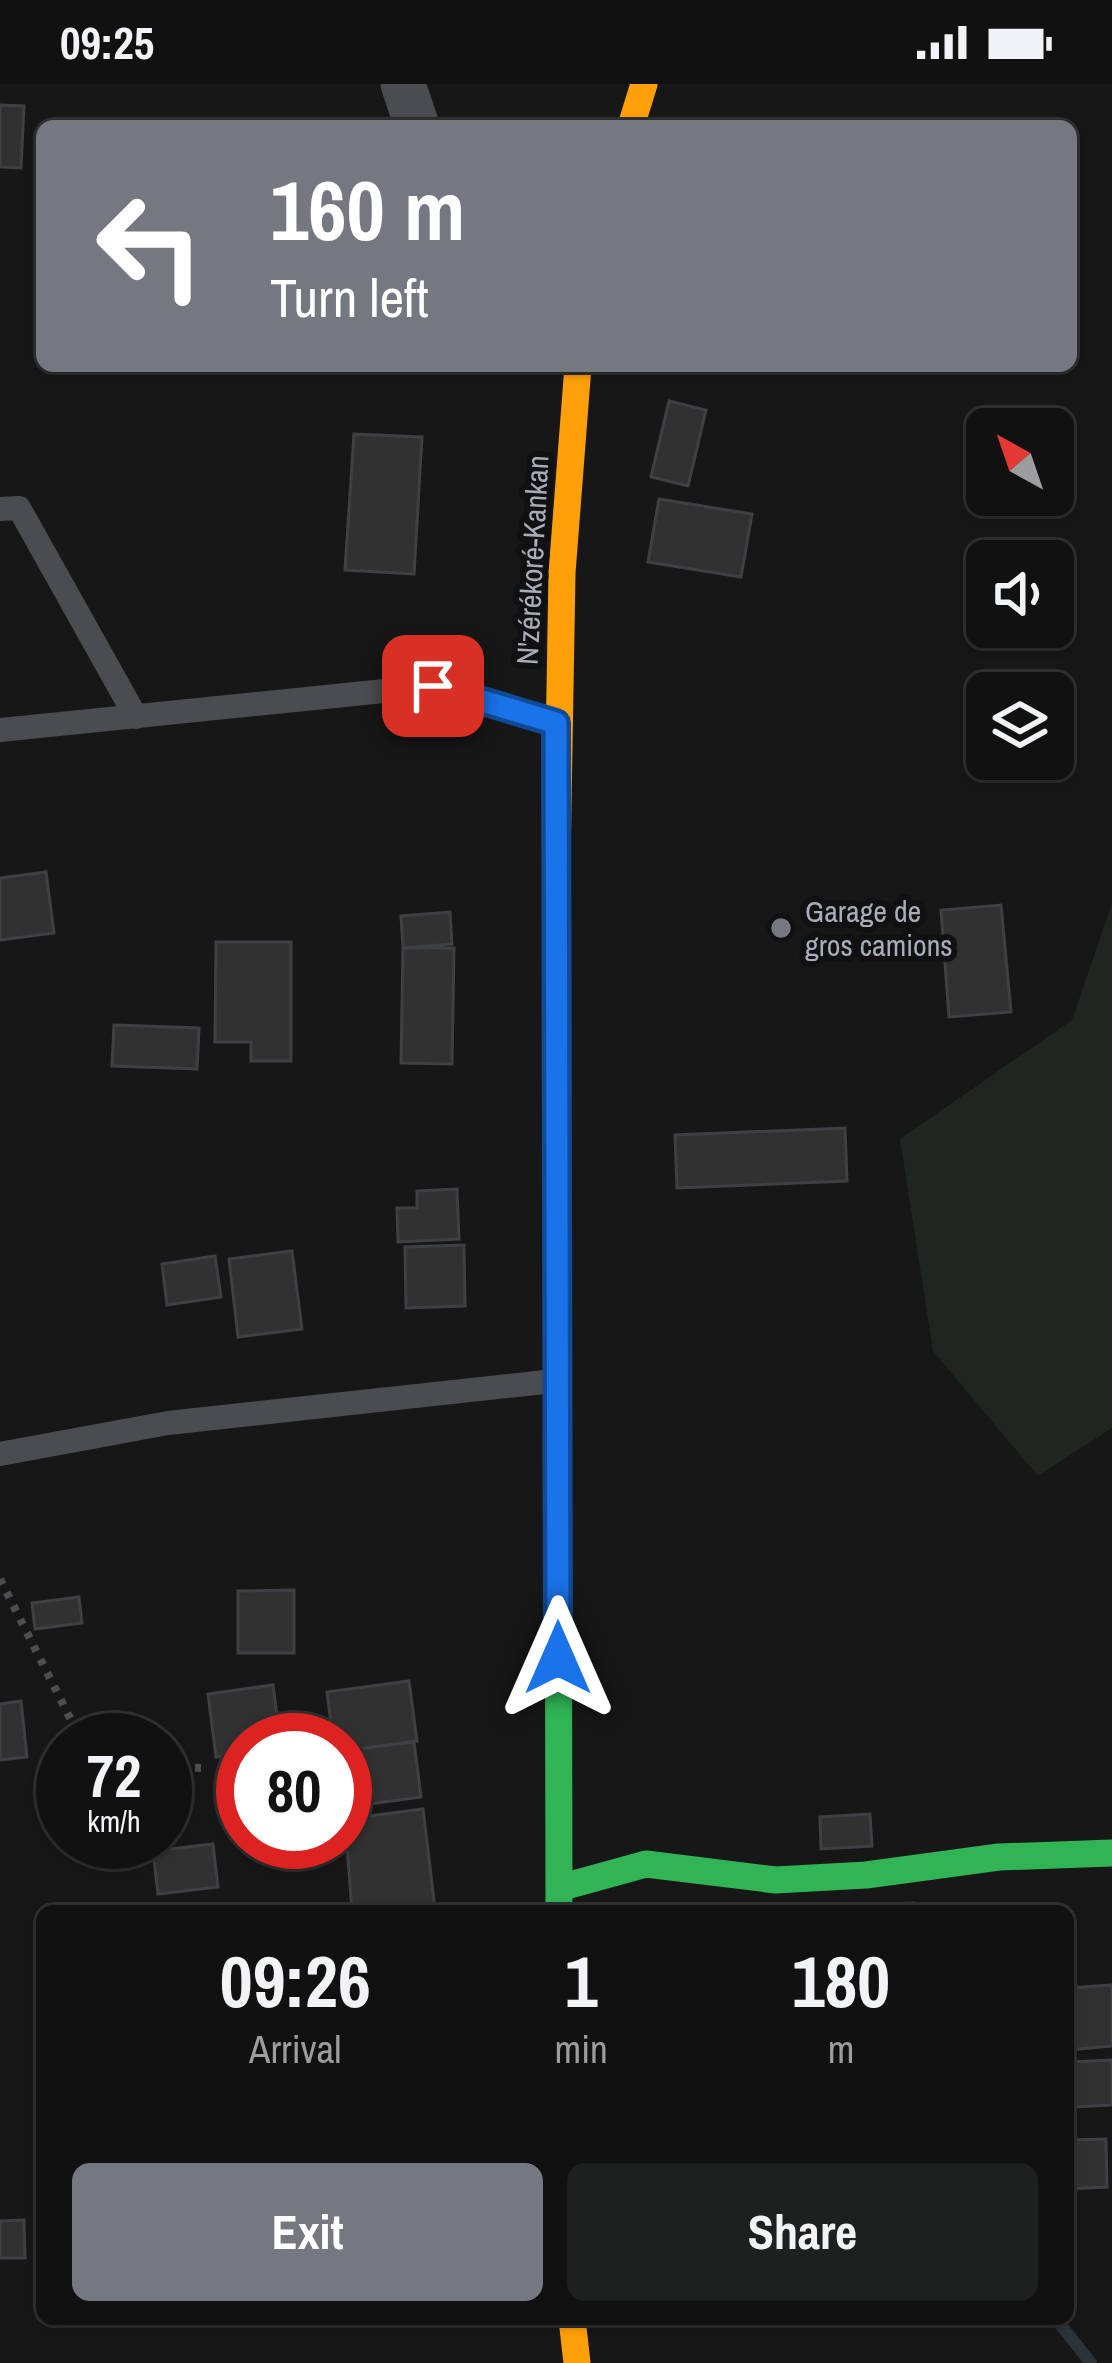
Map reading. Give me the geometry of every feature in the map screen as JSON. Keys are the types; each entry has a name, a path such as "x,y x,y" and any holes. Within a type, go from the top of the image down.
{"main road":[{"path":"633,120 644,84"},
{"name":"N'zérékoré-Kankan","path":"559,1899 556,723 578,372"},
{"path":"559,1899 646,1864 776,1880 866,1875 1000,1856 1112,1853"},
{"path":"573,2325 577,2363"}],"street":[{"path":"403,84 415,120"}],"lane":[{"path":"0,509 19,508 136,717"},
{"path":"0,730 433,686 556,723"},
{"path":"0,1454 168,1424 556,1381"}],"path":[{"path":"0,1579 67,1713"},
{"path":"192,1768 204,1768"}],"shaded area":[{"path":"1112,903 1112,1428 1038,1476 933,1351 900,1139 1072,1020"}],"building":[{"path":"0,105 24,106 21,168 0,167"},
{"path":"669,401 706,410 688,486 651,477"},
{"path":"354,434 422,437 414,574 345,570"},
{"path":"659,499 752,514 741,577 648,562"},
{"path":"46,872 54,933 0,940 0,878"},
{"path":"1001,905 1011,1012 949,1017 941,910"},
{"path":"450,912 452,944 403,948 401,916"},
{"path":"216,942 291,942 291,1061 251,1061 251,1042 215,1042"},
{"path":"403,948 454,948 452,1064 401,1063"},
{"path":"114,1025 199,1028 197,1069 112,1066"},
{"path":"845,1128 847,1181 677,1188 675,1135"},
{"path":"457,1189 459,1239 398,1242 397,1208 417,1208 417,1191"},
{"path":"464,1245 465,1306 406,1308 405,1247"},
{"path":"292,1251 302,1329 238,1337 229,1259"},
{"path":"215,1256 221,1297 167,1305 162,1264"},
{"path":"294,1590 294,1653 238,1653 238,1591"},
{"path":"79,1597 82,1623 35,1629 32,1603"},
{"path":"409,1681 417,1741 372,1747 372,1713 330,1713 327,1692"},
{"path":"273,1685 277,1713 216,1713 216,1757 208,1694"},
{"path":"21,1701 27,1757 0,1760 0,1704"},
{"path":"414,1742 421,1797 372,1804 372,1747"},
{"path":"423,1809 435,1905 352,1905 349,1869 372,1869 372,1816"},
{"path":"870,1814 872,1846 821,1849 820,1817"},
{"path":"213,1844 218,1887 158,1894 155,1869 192,1869 192,1846"},
{"path":"1112,1985 1112,2046 1074,2049 1074,1988"},
{"path":"1112,2060 1112,2105 1074,2107 1074,2062"},
{"path":"1106,2139 1107,2187 1074,2189 1074,2140"},
{"path":"24,2220 25,2258 0,2258 0,2221"}],"waterway":[{"path":"1061,2325 1091,2363"}],"traffic: fast":[{"path":"557,863 559,1905"},
{"path":"559,1888 646,1864 776,1880 866,1875 999,1857 1112,1853"}],"traffic: slow":[{"path":"633,120 644,84"},
{"path":"557,863 562,573 578,372"},
{"path":"573,2325 577,2363"}],"place":[{"name":"Garage de gros camions","path":"781,928"}],"route":[{"path":"433,686 556,723 558,1658"}]}
